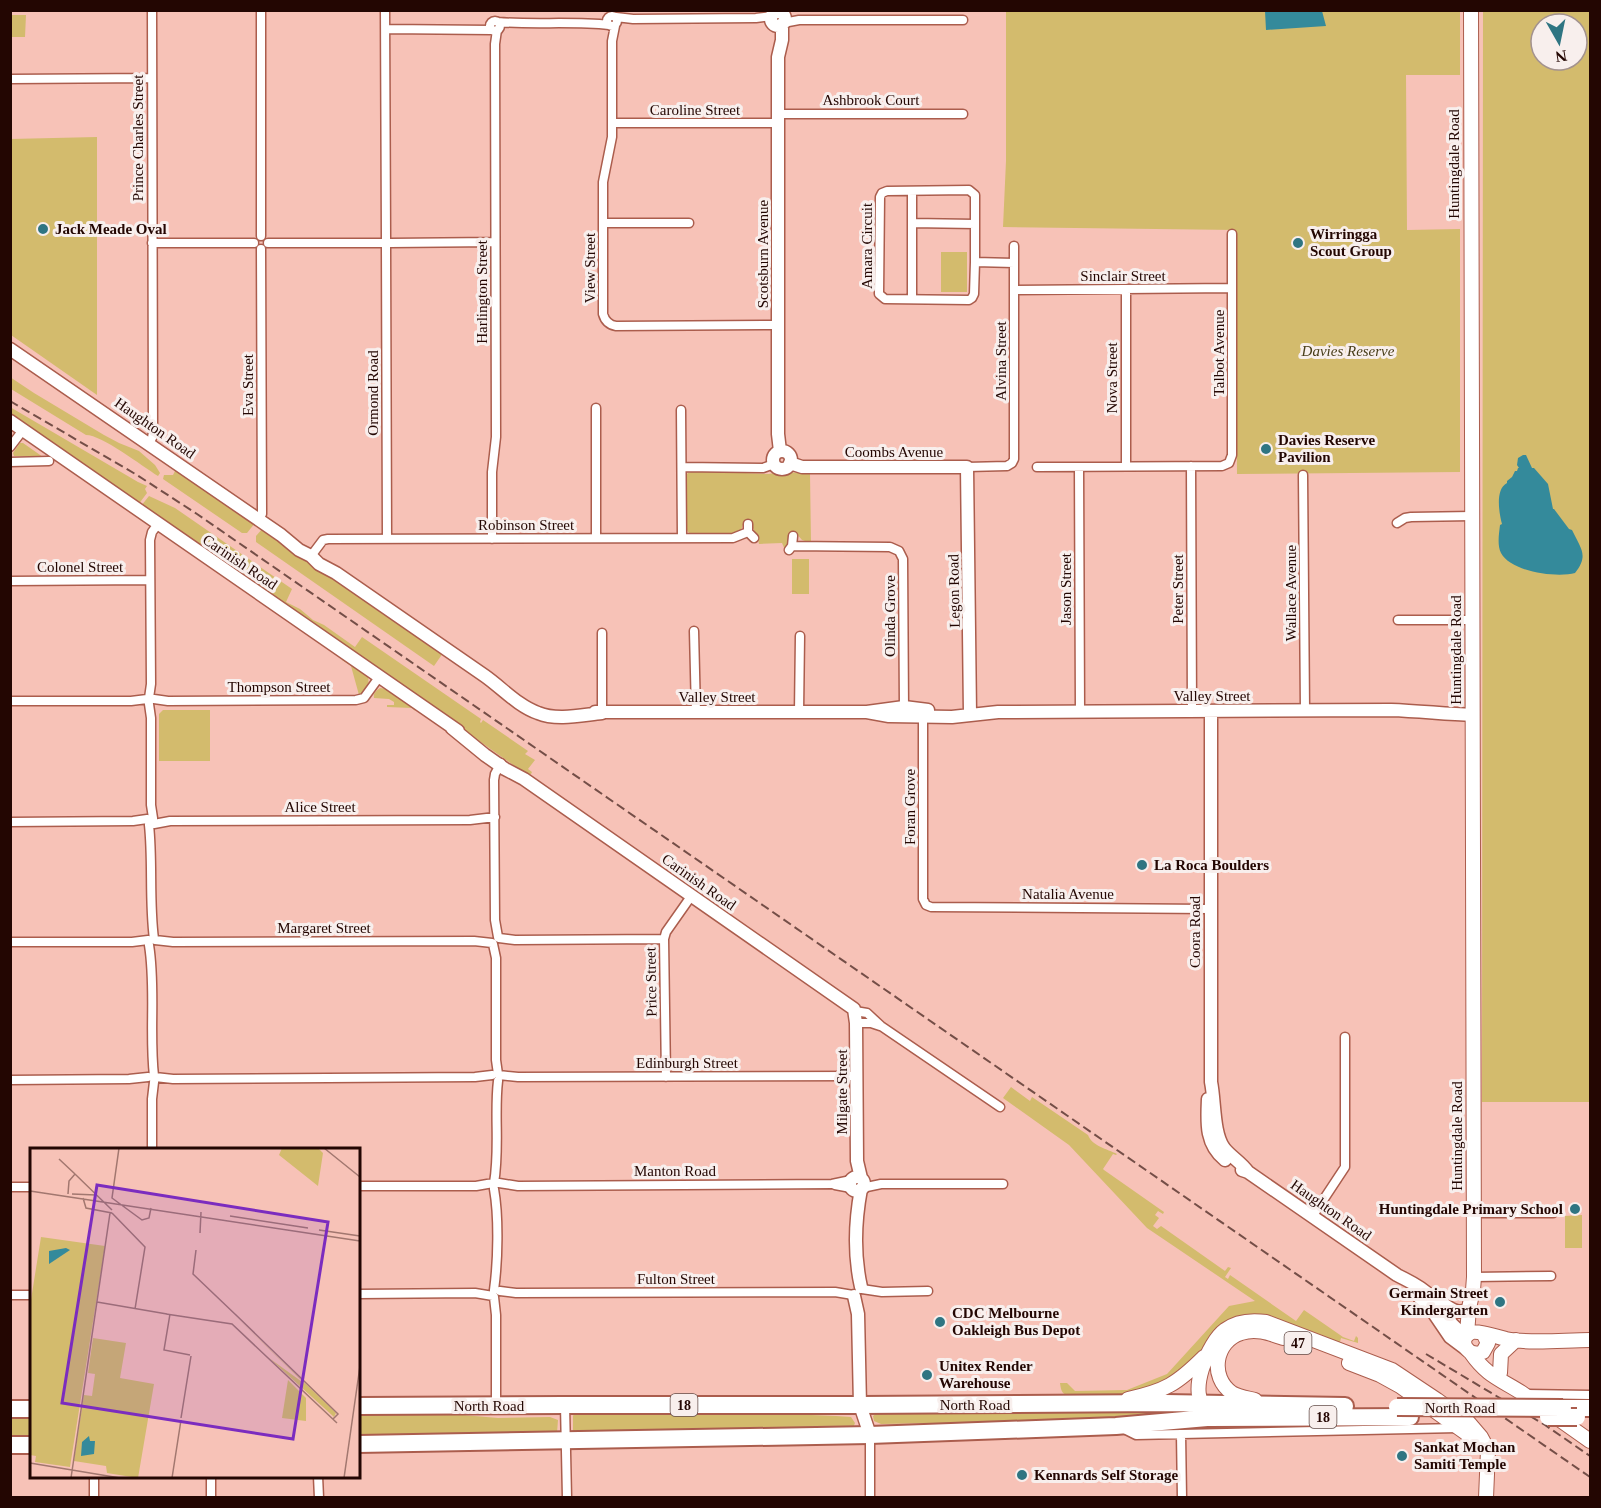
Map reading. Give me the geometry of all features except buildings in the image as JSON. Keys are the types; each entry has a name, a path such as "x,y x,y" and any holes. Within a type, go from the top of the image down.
{"highway":[{"name":"North Road","path":"360,1406 1201,1403 1590,1417"},
{"name":"North Road","path":"360,1444 870,1435 1116,1426 1198,1419 1590,1408"},
{"path":"10,1409 30,1409"},
{"path":"10,1445 30,1445"}],"main road":[{"name":"Huntingdale Road","path":"1471,10 1473,1283 1469,1308 1476,1342"},
{"name":"Huntingdale Road","path":"1473,1283 1476,1300 1476,1342"},
{"name":"47","path":"1201,1403 1199,1384 1212,1344 1224,1330 1239,1323 1266,1322 1392,1370 1469,1424 1487,1447 1486,1497"},
{"name":"47","path":"1278,1404 1237,1395 1222,1383 1218,1371 1218,1358 1225,1344 1234,1336 1249,1331 1271,1333 1380,1375 1400,1386 1458,1428 1473,1441 1486,1463"},
{"path":"1500,1373 1501,1354 1516,1340"},
{"path":"1476,1342 1590,1340"},
{"name":"Haughton Road","path":"1476,1342 1500,1373 1518,1391"},
{"name":"Haughton Road","path":"1476,1342 1482,1368 1490,1375 1518,1391 1590,1441"},
{"path":"1108,1404 1163,1390 1186,1375 1207,1355"},
{"path":"1201,1403 1205,1408 1219,1410 1234,1418"}],"street":[{"name":"Prince Charles Street","path":"148,444 153,432 152,10"},
{"name":"Eva Street","path":"258,519 262,514 261,10"},
{"name":"Ormond Road","path":"385,10 387,539"},
{"name":"Harlington Street","path":"492,539 492,472 496,437 495,10"},
{"path":"386,29 476,29 515,23 592,23 612,19 778,17 798,20 963,20"},
{"name":"Scotsburn Avenue","path":"778,17 782,40 778,57 778,434 780,451"},
{"name":"View Street","path":"612,19 612,142 603,177 603,314 605,319 609,324 616,326 779,325"},
{"path":"10,79 152,78"},
{"name":"Ashbrook Court","path":"778,118 963,114"},
{"name":"Caroline Street","path":"612,123 778,118"},
{"name":"Amara Circuit","path":"969,190 975,195 974,294 969,300 885,299 879,294 880,197 887,191 912,191 969,190"},
{"path":"912,191 912,299"},
{"path":"603,223 688,223"},
{"path":"912,223 975,224"},
{"name":"Talbot Avenue","path":"1191,466 1222,466 1229,463 1232,455 1232,234"},
{"path":"152,243 495,242"},
{"name":"Alvina Street","path":"1000,467 1012,463 1014,455 1014,246"},
{"path":"975,262 1014,262"},
{"name":"Sinclair Street","path":"1014,290 1232,288"},
{"name":"Nova Street","path":"1126,289 1126,466"},
{"name":"Haughton Road","path":"10,349 281,535 290,537 336,573 492,681 544,712"},
{"path":"596,408 596,538"},
{"path":"681,410 682,538"},
{"name":"Carinish Road","path":"10,421 847,1002 856,1017"},
{"path":"10,447 23,430"},
{"path":"780,451 788,454 790,463 784,468 778,468 774,464 774,456 780,451"},
{"path":"10,462 49,461"},
{"name":"Coombs Avenue","path":"790,463 801,467 1000,467"},
{"path":"682,467 764,468 774,464"},
{"name":"Jason Street","path":"1079,466 1080,711"},
{"path":"1036,467 1191,466"},
{"name":"Peter Street","path":"1191,466 1192,711"},
{"name":"Legon Road","path":"967,467 970,711"},
{"name":"Wallace Avenue","path":"1304,475 1305,710"},
{"path":"1397,523 1411,517 1472,516"},
{"path":"152,1148 150,549 161,526"},
{"name":"Robinson Street","path":"313,554 325,539 733,538 750,531"},
{"name":"Olinda Grove","path":"793,536 791,548 890,547 898,551 903,559 904,712"},
{"name":"Colonel Street","path":"10,581 150,580"},
{"path":"1398,620 1472,620"},
{"path":"694,631 696,713"},
{"path":"602,633 602,713"},
{"path":"799,712 800,636"},
{"name":"Thompson Street","path":"10,701 356,700 364,698 380,676"},
{"name":"Valley Street","path":"544,712 923,713 985,708 998,711 1426,711 1434,714 1472,711"},
{"name":"Coora Road","path":"1211,711 1211,1082 1215,1099 1214,1138"},
{"name":"Foran Grove","path":"923,713 923,899 926,905"},
{"path":"496,1406 495,785 504,765"},
{"name":"Alice Street","path":"10,822 495,821"},
{"name":"Price Street","path":"666,1077 664,939 666,932 692,895"},
{"name":"Natalia Avenue","path":"926,905 931,907 1210,909"},
{"name":"Margaret Street","path":"10,942 664,939"},
{"path":"856,1017 881,1026 1000,1107"},
{"name":"Milgate Street","path":"856,1017 857,1292 860,1405 870,1435"},
{"path":"1312,1216 1345,1167 1345,1037"},
{"name":"Edinburgh Street","path":"10,1080 857,1076"},
{"name":"Haughton Road","path":"1214,1138 1248,1172 1397,1275 1426,1292 1454,1327 1476,1342"},
{"name":"Manton Road","path":"360,1186 1003,1184"},
{"path":"10,1187 30,1187"},
{"path":"1473,1213 1553,1213"},
{"name":"Haughton Road","path":"1397,1275 1429,1307 1450,1337 1476,1342"},
{"path":"1473,1283 1551,1276"},
{"name":"Fulton Street","path":"360,1294 928,1291"},
{"path":"1426,1292 1454,1311 1463,1312 1469,1308"},
{"path":"10,1295 30,1295"},
{"path":"1518,1391 1534,1395 1590,1395"},
{"path":"566,1405 567,1497"},
{"path":"1219,1433 1234,1418"},
{"name":"North Road","path":"1116,1426 1136,1435 1458,1428"},
{"path":"1181,1434 1182,1497"},
{"path":"870,1435 870,1497"},
{"path":"94,1478 94,1497"},
{"path":"211,1478 211,1497"},
{"path":"318,1478 319,1497"}],"green space":[{"name":"Davies Reserve","path":"1006,11 1460,11 1460,75 1406,75 1407,230 1460,229 1460,472 1237,474 1236,230 1003,227 1006,161"},
{"path":"1483,11 1590,11 1590,1102 1482,1102"},
{"path":"11,15 26,15 25,37 11,37"},
{"path":"97,137 97,395 11,335 10,139"},
{"path":"941,252 967,252 967,292 941,292"},
{"path":"10,377 104,435 139,451 155,465 160,473 158,476 112,445 86,435 11,389"},
{"path":"10,407 147,486 145,489 147,493 138,505 11,416"},
{"path":"20,443 43,457 14,456 13,453"},
{"path":"170,464 255,523 247,533 242,533 163,479 164,475 173,475 175,471"},
{"path":"694,471 810,473 811,543 802,540 796,533 789,534 785,550 782,543 759,544 751,522 744,522 741,530 731,534 691,534 685,526 685,476"},
{"path":"149,496 175,508 292,589 286,602 355,647 362,637 481,719 481,723 483,720 528,751 525,754 535,760 528,769 532,772 531,774 526,774 141,506"},
{"path":"263,528 443,653 434,666 256,542 256,536"},
{"path":"792,559 809,559 809,594 792,594"},
{"path":"342,659 368,677 367,688 359,695 351,666"},
{"path":"380,688 387,689 413,707 415,711 412,708 387,707 387,705 394,705 394,702 389,699 374,698 374,693"},
{"path":"163,710 210,710 210,761 159,761 159,714"},
{"path":"1011,1087 1030,1101 1032,1097 1088,1135 1096,1145 1117,1154 1113,1154 1103,1169 1164,1212 1163,1214 1158,1211 1155,1215 1159,1218 1153,1226 1157,1229 1161,1226 1225,1271 1228,1267 1231,1268 1225,1277 1228,1279 1230,1275 1296,1321 1304,1310 1343,1337 1354,1341 1356,1336 1358,1343 1341,1338 1340,1342 1344,1345 1271,1318 1198,1359 1185,1371 1137,1394 1067,1395 1064,1393 1060,1383 1067,1383 1075,1391 1127,1390 1167,1374 1229,1306 1255,1301 1147,1228 1069,1145 1003,1098"},
{"path":"1582,1215 1582,1248 1565,1248 1565,1216"},
{"path":"1191,1407 1215,1413 964,1425 881,1424 874,1421 873,1416 879,1411"},
{"path":"581,1412 735,1412 836,1416 851,1417 855,1423 853,1428 573,1432 573,1416"},
{"path":"360,1414 451,1414 498,1418 550,1417 558,1420 557,1433 360,1436"},
{"path":"10,1416 30,1416 30,1439 11,1439"}],"water":[{"path":"1265,11 1322,11 1326,26 1266,30"},
{"path":"1526,455 1532,468 1548,484 1553,509 1572,530 1581,547 1582,561 1575,573 1557,575 1535,572 1514,565 1501,553 1499,543 1500,525 1502,524 1499,496 1503,486 1519,468 1518,458"}],"railway":[{"path":"10,401 137,475 197,514 1590,1477"},
{"path":"1426,1354 1545,1425 1590,1456"}],"place":[{"name":"Jack Meade Oval","path":"43,229"},
{"name":"Wirringga Scout Group","path":"1298,243"},
{"name":"Davies Reserve Pavilion","path":"1266,449"},
{"name":"La Roca Boulders","path":"1142,865"},
{"name":"Huntingdale Primary School","path":"1575,1209"},
{"name":"Germain Street Kindergarten","path":"1500,1302"},
{"name":"CDC Melbourne Oakleigh Bus Depot","path":"940,1322"},
{"name":"Unitex Render Warehouse","path":"927,1375"},
{"name":"Sankat Mochan Samiti Temple","path":"1402,1456"},
{"name":"Kennards Self Storage","path":"1022,1475"}]}
